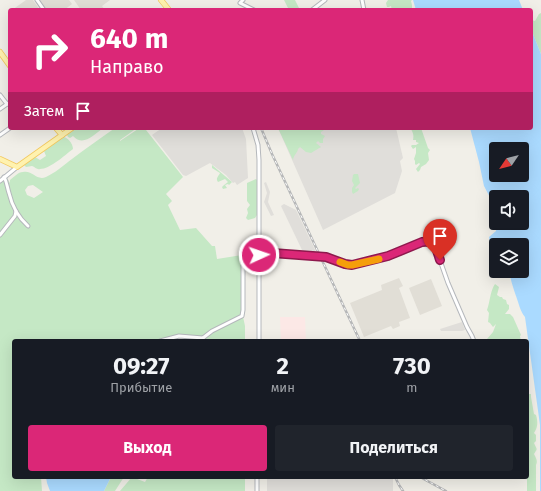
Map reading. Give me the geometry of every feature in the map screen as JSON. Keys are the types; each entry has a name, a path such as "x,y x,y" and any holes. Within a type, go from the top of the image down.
{"main road":[{"path":"161,0 167,8"},
{"path":"0,52 8,63"},
{"path":"58,130 62,135"},
{"path":"0,158 18,166 69,130"}],"street":[{"path":"243,0 240,3 250,8"},
{"path":"315,8 326,0"},
{"path":"0,95 8,103 0,109"},
{"path":"254,130 260,160 259,339"},
{"path":"0,181 18,166"},
{"path":"4,177 16,211 28,226"},
{"path":"0,235 15,216 16,211"},
{"path":"168,339 179,336 203,338 212,331 242,316 243,255 259,253 326,257 352,265 386,257 422,242 430,242 434,246 448,283 473,339"},
{"path":"257,479 257,491"}],"shaded area":[{"path":"26,0 33,0 39,8 15,8"},
{"path":"39,0 69,0 72,4 67,8 45,8"},
{"path":"74,0 110,0 102,6 104,8 80,8"},
{"path":"159,130 243,130 246,139 248,178 237,185 210,163 186,176 183,175 152,135"},
{"path":"279,130 396,130 403,158 400,161 402,171 395,193 323,230"},
{"path":"266,182 270,192 268,202 274,215 271,216 264,202 267,193 264,183"},
{"path":"284,204 296,210 316,252 303,252 281,206"},
{"path":"399,278 403,286 399,288 410,318 399,322 400,326 393,329 391,326 364,337 350,303 382,290 381,285"},
{"path":"431,279 442,306 420,315 409,288"},
{"path":"280,317 305,317 306,339 281,339"},
{"path":"462,322 465,330 462,331 441,331 440,329"},
{"path":"267,479 393,479 393,491 267,491"}],"green space":[{"path":"284,0 295,0 299,8 288,8"},
{"path":"388,0 412,0 412,8 392,8 391,6 387,7 386,3"},
{"path":"541,13 541,54 533,34 533,20 535,21"},
{"path":"73,130 101,130 92,137 85,140 77,139 73,136 70,138 67,135"},
{"path":"112,130 134,130 120,141 136,130 146,130 183,177 166,194 172,201 168,205 180,230 196,228 212,246 215,246 217,259 242,255 242,312 245,326 245,339 12,339 12,479 41,479 42,491 0,491 0,183 7,178 10,183 10,180 21,172 29,172 40,178 46,177","holes":["33,185 43,192 34,198 27,195 25,190 28,186"]},
{"path":"279,130 324,130 321,132 321,134 325,136 323,143 318,141 316,143 321,147 311,153 306,152 300,147 293,160"},
{"path":"411,130 422,130 430,150 428,153 429,160 418,172 416,169 420,164 419,163 416,165 414,159 416,147 413,149 411,146 419,143 416,142 416,140 413,140"},
{"path":"63,137 70,141 73,149 57,161 48,167 39,169 32,166 26,167 24,165 35,157 40,160 46,156 44,151"},
{"path":"212,165 232,182 229,185 225,185 227,188 223,189 222,187 228,182 225,179 218,182 217,181 220,173 212,168"},
{"path":"354,174 358,174 360,183 355,188 359,189 358,191 353,194 352,188 354,185 352,181"},
{"path":"256,179 257,215 255,218 248,220 246,218 248,213 247,209 250,205 247,201 247,183"},
{"path":"495,284 499,287 497,295 506,300 507,304 509,305 509,309 505,314 510,314 513,317 521,335 521,339 487,339 493,332 496,324 493,327 488,322 489,313 487,310"},
{"path":"529,394 531,394 534,414 536,415 537,422 534,433 536,435 536,441 534,443 537,449 534,454 537,461 536,491 527,491 527,479 529,479"},
{"path":"110,479 123,479 115,491 104,491"},
{"path":"130,479 137,479 145,482 147,479 245,479 245,491 120,491"}],"water":[{"path":"413,0 519,0 522,8 415,8"},
{"path":"533,34 541,54 541,491 540,425 529,339 525,317 520,307 511,278 529,278 529,238 489,237 496,230 529,230 529,190 489,190 489,196 484,186 471,130 533,130"},
{"path":"46,479 110,479 104,491 50,491"}],"railway":[{"path":"262,130 359,339"},
{"path":"396,479 403,491"},
{"path":"424,479 446,491"}],"slow traffic":[{"path":"340,262 352,265 379,259"}],"route":[{"path":"259,255 259,252 326,257 352,265 386,257 422,242 430,242 433,243 440,260"}]}
